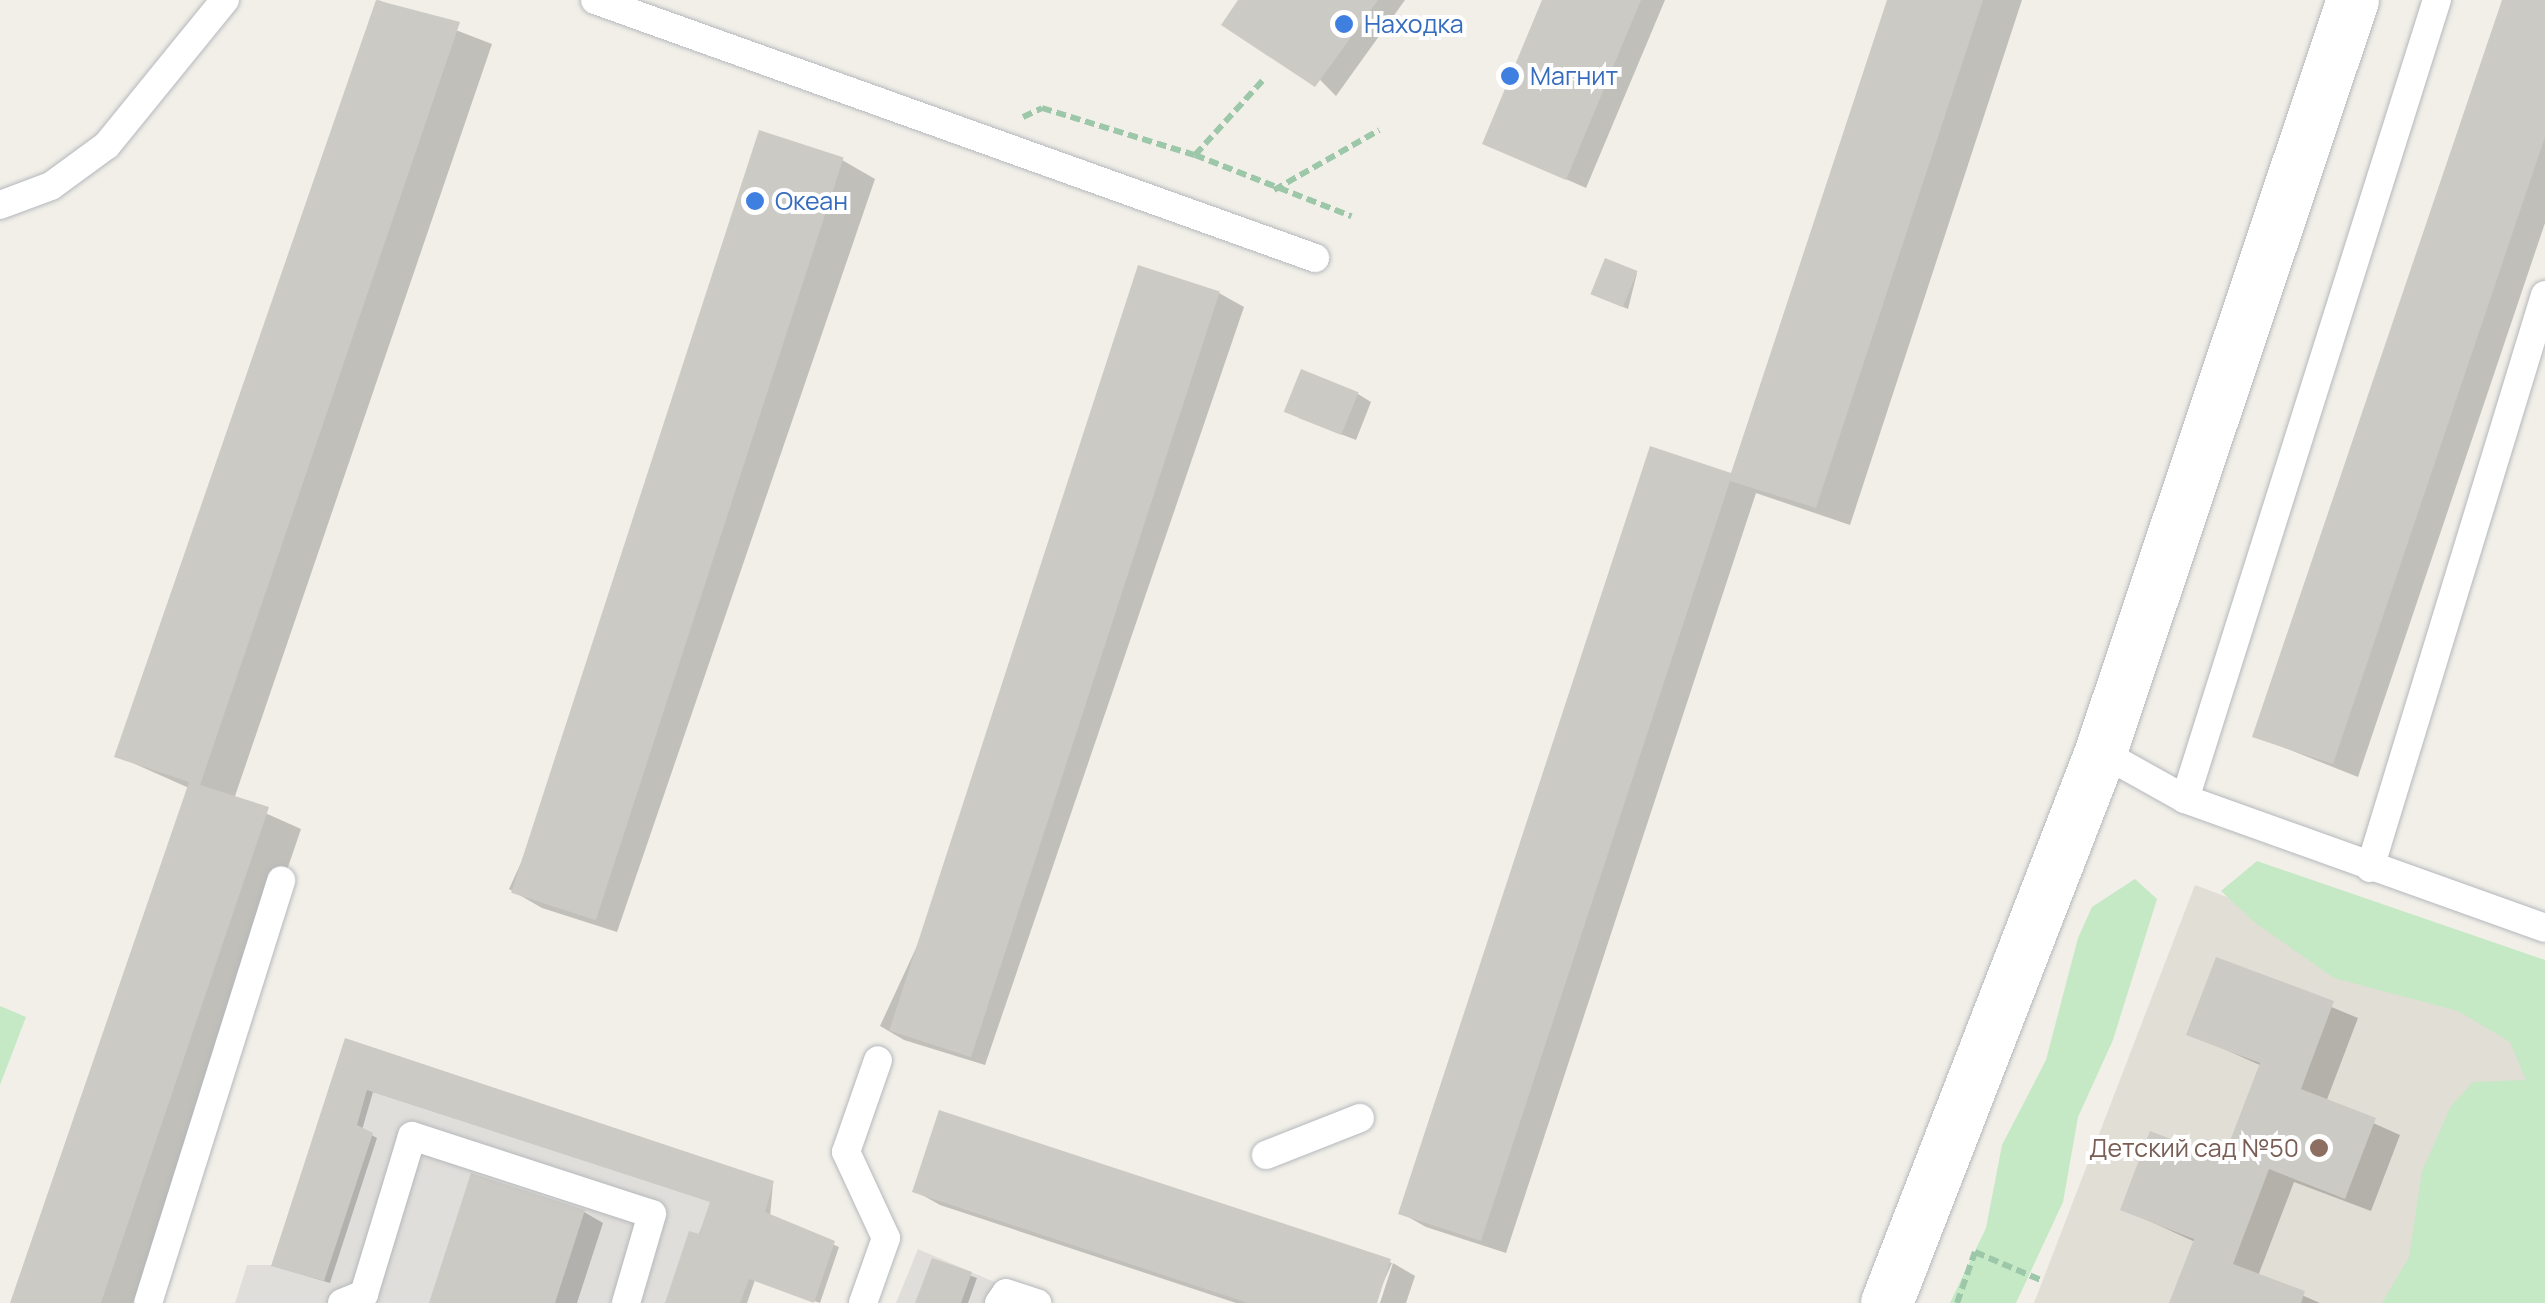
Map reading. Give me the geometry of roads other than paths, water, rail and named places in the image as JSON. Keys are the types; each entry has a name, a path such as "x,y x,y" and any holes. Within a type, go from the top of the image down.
{"street":[{"path":"1887,1303 2102,752 2353,0"}],"lane":[{"path":"0,205 50,186 107,145 225,0"},
{"path":"595,0 996,147 1315,258"},
{"path":"2185,799 2437,0"},
{"path":"2370,868 2545,295"},
{"path":"2102,752 2185,799 2545,928"},
{"path":"148,1303 280,880"},
{"path":"863,1303 886,1238 846,1152 878,1060"},
{"path":"1266,1155 1360,1118"},
{"path":"342,1303 364,1294 412,1136 652,1214 626,1303"},
{"path":"998,1303 1006,1293 1038,1303"}],"place":[{"name":"Находка","path":"1344,24"},
{"name":"Магнит","path":"1510,76"},
{"name":"Океан","path":"755,201"},
{"name":"Детский сад №50","path":"2319,1148"}]}
